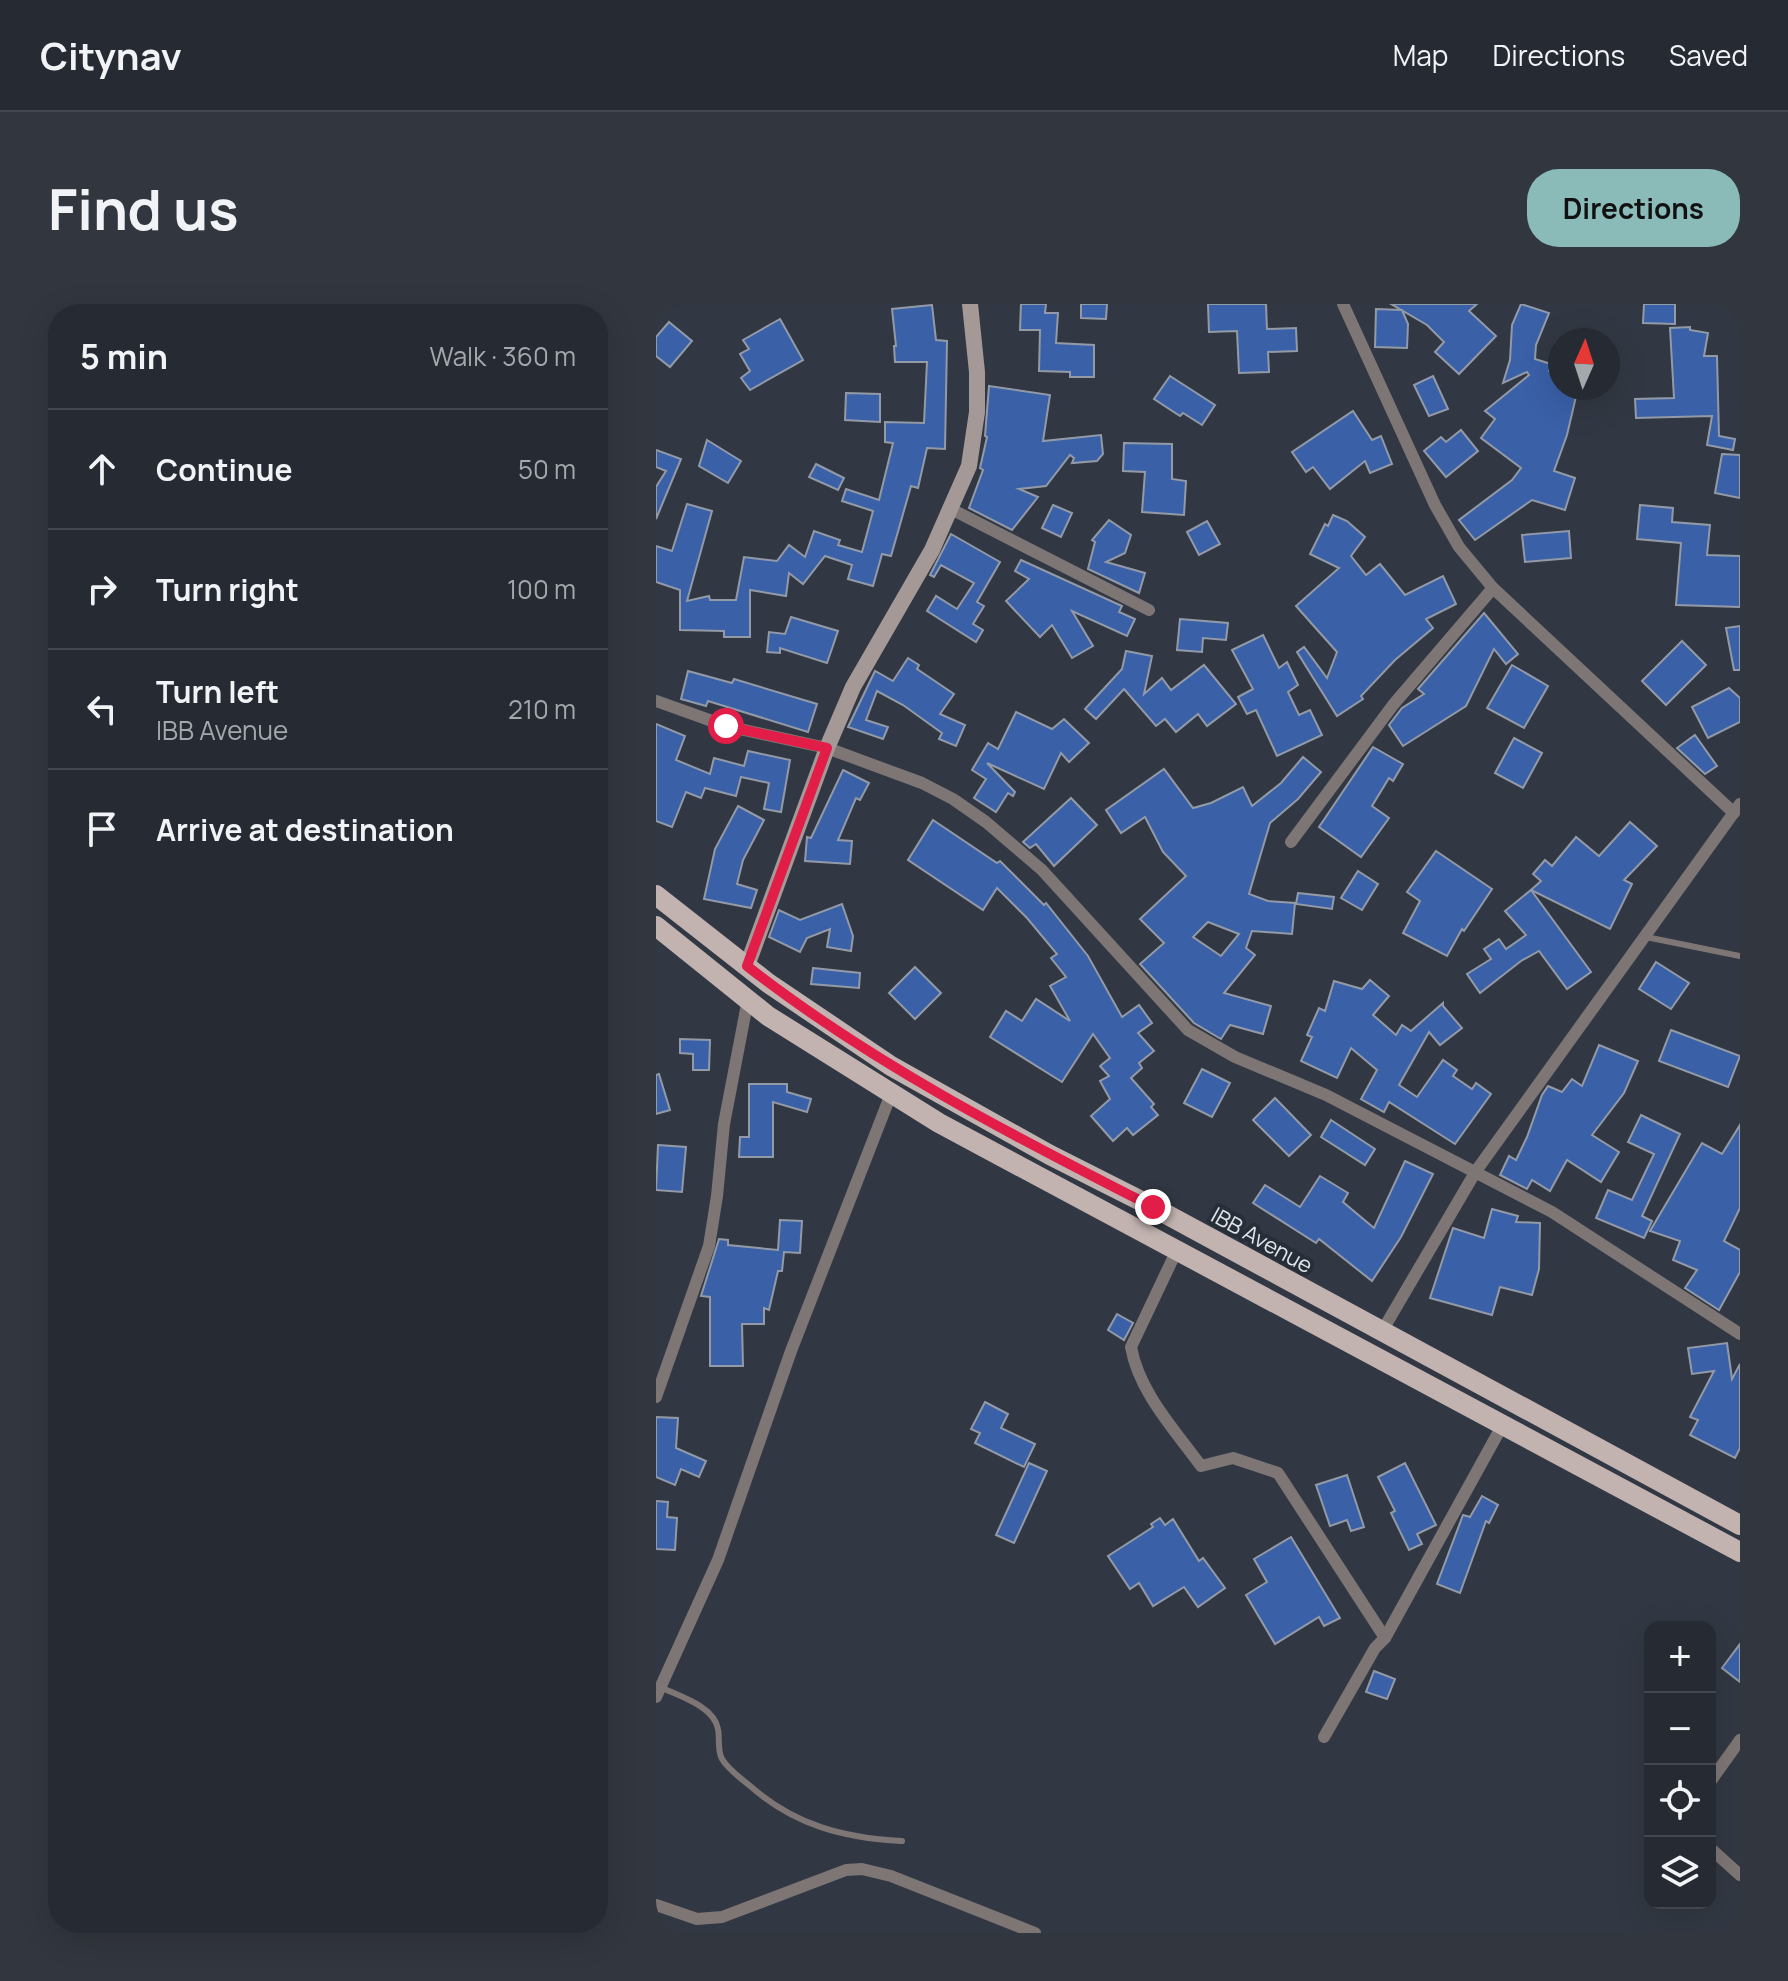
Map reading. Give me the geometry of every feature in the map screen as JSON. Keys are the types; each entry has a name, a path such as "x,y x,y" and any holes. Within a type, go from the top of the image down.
{"main road":[{"name":"IBB Avenue","path":"656,895 747,966 891,1066 1050,1155 1153,1207 1740,1525"},
{"path":"656,926 768,1016 939,1123 1740,1552"}],"street":[{"path":"747,966 827,748 853,687 932,550 969,466 976,431 977,372 970,304"},
{"path":"1343,304 1435,505 1459,547 1493,588 1737,809 1476,1171 1381,1333"},
{"path":"951,509 1149,610"},
{"path":"1291,842 1393,705 1493,588"},
{"path":"656,701 726,726 827,748 922,783 953,799 986,822 1042,870 1188,1030 1235,1057 1326,1095 1552,1212 1740,1334"},
{"path":"656,1397 709,1246 724,1124 748,999"},
{"path":"658,1692 718,1560 791,1351 891,1094"},
{"path":"1177,1250 1131,1347 1134,1364 1147,1391 1201,1466 1233,1458 1278,1473 1385,1638"},
{"path":"1324,1737 1375,1648 1385,1638 1502,1426"},
{"path":"1716,1774 1740,1740"},
{"path":"1716,1853 1740,1875"},
{"path":"656,1905 697,1919 722,1917 846,1870 862,1869 891,1876 1035,1933"}],"lane":[{"path":"1643,937 1740,956"},
{"path":"658,1692 701,1706 713,1717 718,1727 722,1759 760,1795 822,1830 861,1839 902,1841"}],"building":[{"path":"1021,304 1046,304 1045,313 1058,313 1056,343 1094,345 1094,377 1070,377 1070,372 1039,371 1040,330 1020,330"},
{"path":"1081,304 1107,304 1106,319 1081,318"},
{"path":"1208,304 1266,304 1267,329 1296,328 1297,351 1268,352 1269,372 1239,373 1237,331 1209,332"},
{"path":"1391,304 1477,304 1469,311 1496,336 1459,374 1435,352 1444,342 1427,325"},
{"path":"1521,304 1549,313 1536,345 1535,359 1548,363 1548,400 1575,400 1554,471 1575,478 1565,510 1532,500 1475,540 1459,520 1512,480 1521,468 1481,438 1495,419 1485,411 1529,375 1527,372 1503,383 1510,360 1512,325"},
{"path":"1644,304 1675,304 1675,324 1643,323"},
{"path":"932,305 936,340 947,341 945,449 927,448 918,488 911,486 891,556 882,554 873,586 848,579 852,565 825,556 803,584 789,573 786,596 750,590 750,637 724,637 724,631 680,630 680,590 656,582 656,546 672,551 687,504 712,511 687,601 709,596 710,600 736,600 744,557 777,561 789,545 805,557 814,531 840,540 838,545 862,552 873,511 842,501 846,489 879,500 893,443 885,442 885,422 924,423 927,362 895,362 892,309"},
{"path":"1376,309 1402,310 1408,324 1407,348 1375,347"},
{"path":"780,319 803,360 750,390 741,378 750,371 740,354 749,349 743,340"},
{"path":"669,322 692,341 670,367 656,356 656,337"},
{"path":"1690,327 1690,330 1708,333 1704,356 1717,356 1719,436 1735,439 1733,450 1707,445 1712,416 1636,418 1635,399 1674,398 1670,328"},
{"path":"1170,376 1215,405 1202,425 1183,413 1180,416 1154,399"},
{"path":"1433,376 1448,409 1429,416 1414,385"},
{"path":"989,386 1050,395 1043,441 1101,435 1103,454 1097,461 1072,463 1074,458 1070,455 1046,486 1019,489 1038,497 1012,530 969,508 983,470 980,468 987,437"},
{"path":"846,393 880,394 880,422 845,420"},
{"path":"1353,411 1372,440 1381,436 1392,464 1370,473 1365,461 1330,489 1313,467 1306,472 1292,452"},
{"path":"1461,430 1478,451 1446,477 1424,451 1441,437 1446,442"},
{"path":"707,440 741,461 728,483 699,466"},
{"path":"1124,443 1172,444 1172,479 1186,481 1184,515 1142,512 1145,472 1123,471"},
{"path":"656,450 681,459 656,519 656,487 666,471 656,467"},
{"path":"1722,454 1740,455 1740,498 1715,493"},
{"path":"816,464 844,478 838,490 809,477"},
{"path":"1053,505 1072,513 1061,537 1042,528"},
{"path":"1640,505 1673,508 1672,522 1710,525 1707,555 1740,556 1740,607 1676,605 1681,543 1637,539"},
{"path":"1333,515 1347,521 1365,537 1351,556 1366,575 1380,564 1405,595 1443,576 1456,604 1426,619 1433,628 1395,660 1361,696 1363,699 1337,716 1297,652 1304,647 1327,678 1337,652 1296,606 1339,568 1310,554"},
{"path":"1109,520 1131,535 1125,553 1106,562 1145,573 1139,593 1088,569 1095,542 1092,540"},
{"path":"1207,521 1220,544 1199,555 1187,532"},
{"path":"1569,531 1571,558 1525,562 1522,535"},
{"path":"951,534 1000,562 977,602 984,606 973,624 983,630 976,642 927,611 936,596 957,609 974,583 941,565 934,577 930,575"},
{"path":"1021,560 1122,606 1119,612 1135,619 1127,636 1072,611 1093,646 1072,658 1052,625 1040,637 1006,601 1029,579 1015,571"},
{"path":"1484,613 1518,654 1506,664 1494,649 1466,706 1403,746 1389,725 1402,708 1424,694 1418,689"},
{"path":"791,617 838,631 827,663 780,648 780,653 767,652 769,632 785,634"},
{"path":"1180,619 1228,623 1226,640 1203,638 1202,652 1177,650"},
{"path":"1740,626 1740,670 1734,670 1726,628"},
{"path":"1263,635 1279,668 1287,662 1298,685 1288,692 1299,715 1310,710 1322,735 1277,756 1256,710 1247,714 1238,697 1253,689 1232,650"},
{"path":"1682,641 1706,665 1666,705 1642,681"},
{"path":"1126,651 1152,656 1144,694 1162,678 1171,690 1204,665 1236,704 1207,726 1198,714 1176,732 1165,719 1156,726 1124,689 1096,719 1085,709 1122,669"},
{"path":"908,658 919,665 917,669 954,694 940,714 965,725 956,746 939,739 942,733 877,691 866,720 888,727 883,739 848,727 875,671 893,681"},
{"path":"1512,665 1548,686 1524,728 1487,708"},
{"path":"688,671 732,683 734,679 817,704 808,732 708,701 706,706 681,699"},
{"path":"1729,688 1740,698 1740,722 1708,738 1692,707"},
{"path":"1016,712 1052,729 1064,719 1089,743 1069,762 1061,753 1044,789 987,763 1015,792 1013,796 1008,793 996,812 974,798 986,779 972,770 988,743 998,749"},
{"path":"656,724 685,736 676,760 710,774 714,758 744,766 748,751 790,760 781,812 764,809 769,783 741,777 736,796 705,788 701,798 686,792 672,827 656,821"},
{"path":"1695,735 1717,766 1705,774 1677,748"},
{"path":"1514,738 1542,753 1523,788 1495,773"},
{"path":"1373,747 1403,764 1393,781 1389,778 1372,806 1389,818 1361,857 1319,827"},
{"path":"1303,757 1321,772 1298,799 1270,823 1249,894 1268,901 1295,903 1292,934 1252,931 1246,948 1255,955 1224,993 1271,1006 1263,1034 1230,1025 1221,1039 1194,1023 1140,964 1164,943 1140,919 1186,876 1163,852 1145,817 1121,833 1106,810 1164,769 1193,808 1243,787 1252,806 1281,783","holes":["1208,922 1239,934 1221,956 1193,937"]},
{"path":"843,770 869,783 860,800 856,798 838,840 852,841 850,864 805,861 807,837 811,838"},
{"path":"1071,798 1097,825 1054,866 1036,844 1030,848 1023,842"},
{"path":"738,806 764,820 743,860 737,884 757,890 751,908 704,899 715,849"},
{"path":"933,820 997,863 1000,861 1044,905 1046,903 1088,956 1122,1017 1139,1005 1152,1023 1138,1033 1154,1051 1139,1063 1142,1068 1131,1078 1154,1104 1151,1107 1158,1115 1133,1135 1127,1128 1113,1141 1091,1116 1110,1099 1100,1081 1109,1076 1100,1066 1110,1058 1093,1034 1062,1082 990,1037 1006,1011 1022,1021 1036,999 1070,1021 1050,986 1066,977 1051,958 1057,954 997,888 983,910 908,860"},
{"path":"1630,822 1657,846 1624,880 1632,884 1610,929 1531,890 1541,881 1533,874 1545,860 1552,866 1576,837 1599,856"},
{"path":"1436,851 1492,889 1464,931 1462,929 1447,956 1403,933 1420,901 1407,892"},
{"path":"1358,871 1378,884 1362,910 1341,898"},
{"path":"1531,890 1591,972 1567,989 1539,951 1480,993 1467,974 1491,959 1484,949 1499,939 1506,949 1526,935 1505,911"},
{"path":"1298,893 1334,897 1332,909 1296,904"},
{"path":"842,904 853,936 851,951 827,947 830,929 807,938 800,952 769,937 779,910 800,920"},
{"path":"1656,962 1689,983 1671,1009 1639,989"},
{"path":"915,967 941,993 915,1019 889,993"},
{"path":"813,968 860,973 859,988 811,984"},
{"path":"1370,980 1389,996 1373,1015 1396,1035 1402,1025 1411,1031 1443,1003 1462,1028 1440,1045 1429,1032 1399,1085 1417,1097 1443,1060 1457,1070 1453,1076 1472,1089 1476,1083 1491,1094 1455,1144 1389,1102 1384,1112 1361,1099 1377,1070 1351,1048 1337,1078 1301,1061 1312,1037 1307,1035 1319,1008 1325,1011 1334,981 1362,989"},
{"path":"1671,1030 1740,1056 1728,1087 1659,1061"},
{"path":"680,1039 710,1040 709,1070 693,1070 693,1054 680,1053"},
{"path":"1599,1045 1638,1061 1624,1093 1592,1135 1619,1152 1601,1182 1567,1160 1550,1191 1532,1180 1527,1189 1500,1175 1509,1156 1516,1160 1548,1086 1562,1092 1572,1079 1582,1086"},
{"path":"1202,1069 1230,1083 1212,1117 1184,1103"},
{"path":"659,1074 670,1110 656,1114 656,1075"},
{"path":"749,1084 787,1084 787,1092 811,1099 807,1112 773,1102 773,1157 739,1157 740,1137 749,1137"},
{"path":"1275,1098 1311,1135 1289,1156 1253,1120"},
{"path":"1641,1115 1680,1134 1642,1216 1652,1221 1644,1238 1596,1218 1608,1190 1632,1200 1654,1154 1628,1142"},
{"path":"1331,1120 1375,1149 1365,1165 1321,1137"},
{"path":"1740,1125 1740,1208 1724,1241 1740,1250 1740,1272 1719,1310 1685,1288 1697,1270 1673,1260 1680,1241 1650,1231 1702,1143 1722,1154"},
{"path":"658,1145 686,1147 682,1192 656,1190"},
{"path":"1405,1161 1433,1174 1401,1237 1372,1281 1319,1239 1316,1243 1253,1203 1265,1185 1300,1207 1320,1176 1348,1193 1343,1202 1374,1228"},
{"path":"1492,1209 1518,1216 1516,1222 1540,1223 1539,1269 1532,1295 1500,1287 1492,1315 1430,1298 1453,1228 1484,1238"},
{"path":"780,1220 802,1221 800,1253 784,1252 782,1271 778,1271 769,1310 764,1308 764,1324 742,1324 743,1366 710,1366 710,1297 701,1296 719,1239 728,1240 728,1245 778,1250"},
{"path":"1117,1314 1133,1323 1124,1340 1108,1330"},
{"path":"1727,1343 1732,1379 1740,1364 1740,1448 1735,1458 1690,1435 1698,1420 1690,1417 1714,1371 1692,1374 1688,1348"},
{"path":"985,1402 1008,1414 1001,1428 1035,1444 1024,1467 975,1443 980,1433 971,1429"},
{"path":"656,1417 678,1418 676,1448 706,1461 699,1477 681,1469 675,1485 656,1477"},
{"path":"1029,1463 1047,1471 1014,1543 996,1535"},
{"path":"1405,1463 1436,1525 1417,1534 1422,1544 1409,1550 1378,1477"},
{"path":"1347,1475 1364,1527 1351,1531 1347,1520 1330,1526 1316,1485"},
{"path":"1482,1496 1498,1505 1489,1523 1486,1521 1460,1593 1437,1584 1463,1515 1470,1517"},
{"path":"656,1501 668,1502 667,1517 677,1518 675,1550 656,1549"},
{"path":"1160,1518 1165,1525 1173,1519 1199,1561 1203,1558 1225,1588 1198,1607 1184,1587 1153,1606 1139,1583 1130,1589 1108,1556 1153,1527 1151,1524"},
{"path":"1291,1537 1340,1618 1324,1626 1319,1617 1275,1644 1246,1595 1267,1582 1254,1559"},
{"path":"1740,1644 1740,1682 1722,1668"},
{"path":"1374,1671 1395,1679 1387,1699 1366,1692"}],"route":[{"path":"726,726 827,748 747,966 891,1066 1050,1155 1153,1207"}]}
